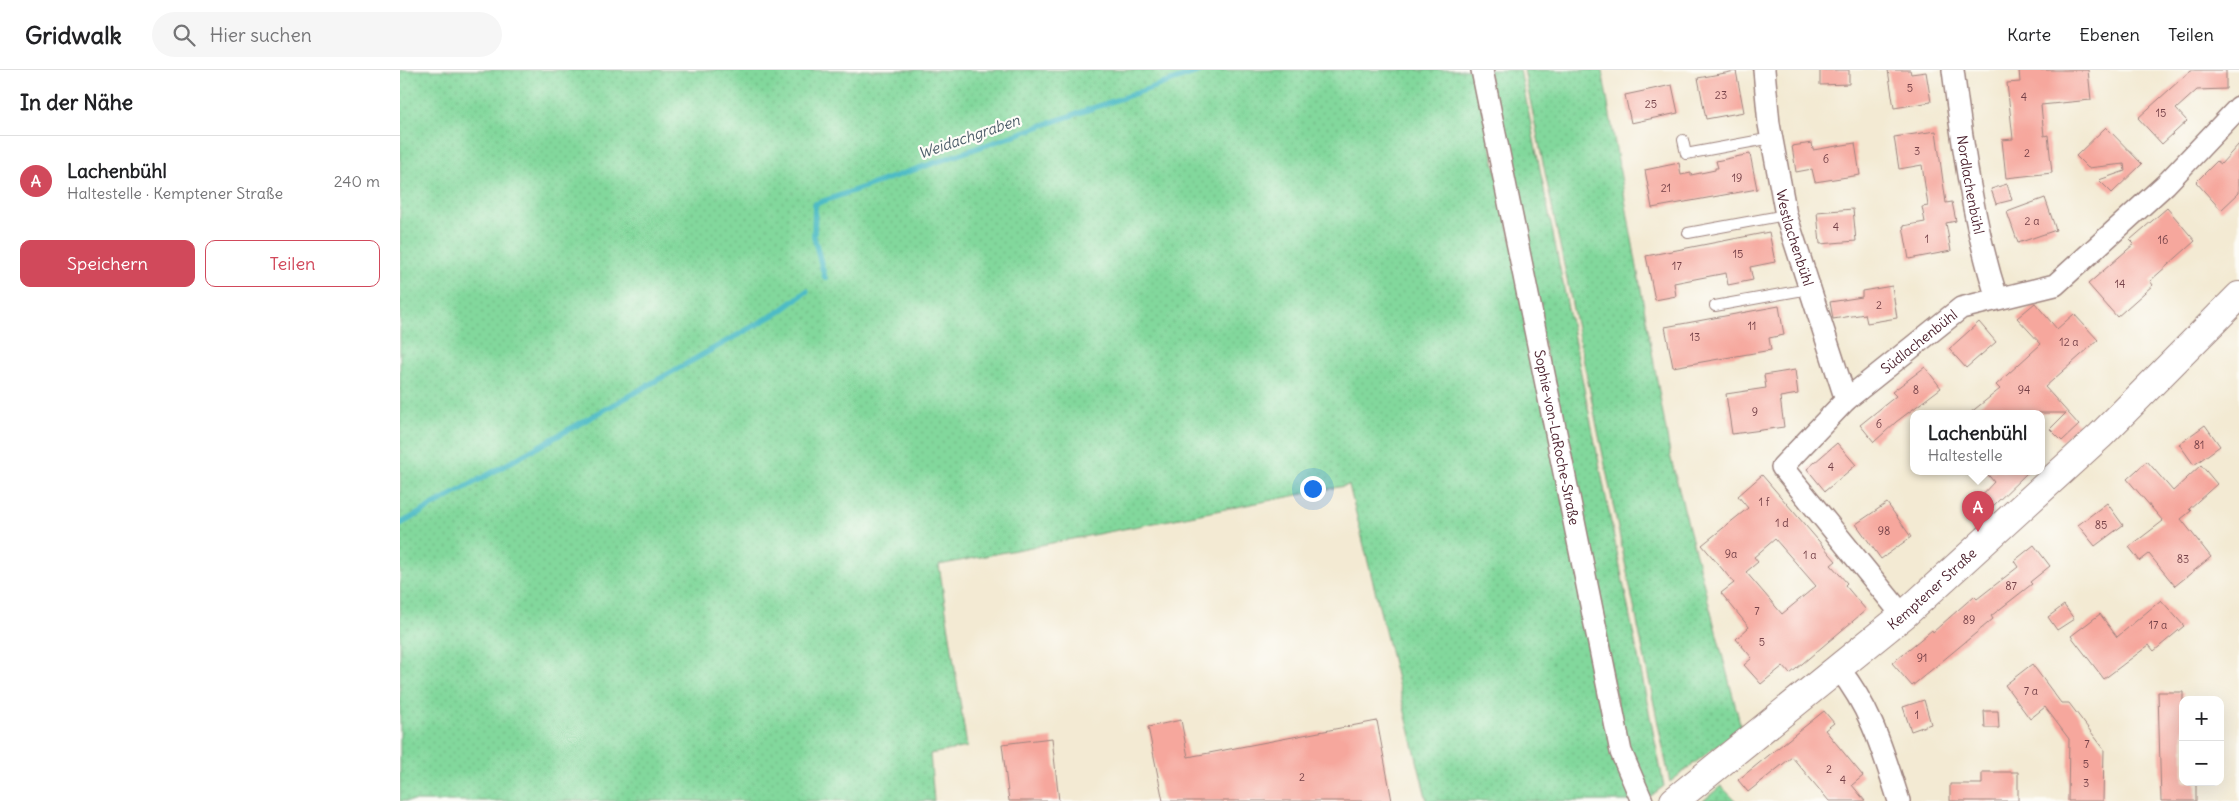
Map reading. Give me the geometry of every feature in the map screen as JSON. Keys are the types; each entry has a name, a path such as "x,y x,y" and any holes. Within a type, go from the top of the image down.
{"main road":[{"name":"Kemptener Straße","path":"1674,801 1905,614 2101,435 2239,296"}],"street":[{"name":"Sophie-von-LaRoche-Straße","path":"1482,70 1621,752 1642,801"},
{"name":"Westlachenbühl","path":"1764,70 1772,138 1786,215 1846,400"},
{"name":"Nordlachenbühl","path":"1953,70 1964,155 1984,258 1997,298"},
{"name":"Südlachenbühl","path":"1905,614 1895,606 1782,467 1846,400 1962,308 2054,284 2166,184 2239,107"},
{"path":"1839,668 1852,685 1876,729 1899,801"}],"lane":[{"path":"1684,140 1686,154 1772,138"},
{"path":"1688,233 1786,215"},
{"path":"1715,306 1809,289"}],"green space":[{"path":"400,70 1474,70 1635,801 1427,801 1349,485 939,565 967,747 930,754 934,801 400,801"},
{"path":"1488,70 1520,70 1664,786 1647,799 1627,751"},
{"path":"1524,70 1602,70 1671,459 1741,727 1670,782"},
{"path":"1721,786 1736,801 1703,801"}],"building":[{"path":"1820,70 1849,70 1849,84 1820,85"},
{"path":"1888,70 1910,70 1911,74 1926,72 1931,102 1894,108"},
{"path":"2019,70 2088,70 2091,100 2041,105 2044,136 2048,135 2052,173 2006,178 2002,140 2013,139 2007,83 2020,82"},
{"path":"2191,70 2226,70 2226,89 2197,90 2176,109 2187,121 2162,144 2138,118"},
{"path":"1736,71 1744,112 1706,119 1698,78"},
{"path":"1672,85 1678,113 1631,123 1625,95"},
{"path":"2106,127 2142,164 2112,193 2099,180 2125,171 2124,164 2088,168 2076,156"},
{"path":"1936,131 1946,203 1952,202 1956,221 1946,223 1951,251 1909,259 1903,226 1925,222 1922,207 1928,206 1922,165 1899,169 1894,137"},
{"path":"1812,143 1813,150 1855,143 1860,175 1815,182 1812,169 1796,172 1792,146"},
{"path":"2239,144 2239,193 2221,210 2196,182 2217,161 2221,164"},
{"path":"1750,154 1757,189 1652,208 1645,170 1679,163 1681,175 1691,173 1691,175 1715,170 1715,168 1718,168 1716,161"},
{"path":"2007,184 2012,200 1996,204 1991,189"},
{"path":"2045,198 2056,230 2018,243 2007,212"},
{"path":"2167,208 2195,241 2150,281 2153,285 2117,317 2088,284 2134,244 2130,240"},
{"path":"1853,209 1856,241 1820,244 1817,212"},
{"path":"1769,232 1775,262 1750,267 1753,280 1728,285 1726,273 1674,283 1676,296 1655,300 1646,256"},
{"path":"1892,286 1897,318 1867,323 1865,314 1833,319 1830,302 1862,297 1862,291"},
{"path":"2035,303 2057,329 2074,314 2098,340 2045,387 2079,425 2062,441 2050,429 2066,413 2045,413 2045,410 1974,410 2000,389 1996,385 2041,344 2017,318"},
{"path":"1779,306 1784,335 1769,338 1771,350 1673,367 1665,327"},
{"path":"1979,322 1996,342 1966,368 1949,349"},
{"path":"1925,367 1941,388 1910,410 1874,442 1860,425 1896,396 1892,392"},
{"path":"1795,370 1798,394 1780,397 1784,427 1732,434 1726,394 1766,388 1764,375"},
{"path":"2205,425 2220,446 2194,465 2179,444"},
{"path":"1837,443 1856,465 1825,491 1807,469"},
{"path":"2147,461 2173,491 2201,465 2217,484 2189,509 2191,511 2181,519 2211,557 2175,586 2149,554 2140,561 2129,547 2163,521 2127,479"},
{"path":"1762,475 1836,561 1831,565 1847,583 1845,585 1866,610 1790,674 1783,666 1761,684 1744,665 1752,658 1736,639 1749,627 1721,593 1734,583 1702,545 1748,508 1738,496","holes":["1775,539 1816,586 1782,614 1746,572 1758,562 1754,557"]},
{"path":"1988,475 2025,475 1991,508 1980,497 1994,482"},
{"path":"1887,503 1911,537 1881,559 1856,524"},
{"path":"2107,503 2123,525 2095,546 2078,525"},
{"path":"2034,545 2050,566 2030,582 2032,584 1991,616 1993,619 1912,686 1892,663 1932,630 1933,632 1974,596 1977,599 2018,567 2014,561"},
{"path":"2161,600 2184,626 2154,651 2149,645 2104,679 2071,636 2100,614 2117,637"},
{"path":"2064,605 2074,619 2057,630 2048,617"},
{"path":"2032,664 2061,703 2069,703 2104,749 2103,801 2068,801 2069,739 2045,707 2030,719 2005,685"},
{"path":"2158,692 2183,692 2183,696 2179,696 2179,786 2196,786 2196,801 2161,801"},
{"path":"1924,700 1931,724 1911,731 1903,707"},
{"path":"1824,711 1834,723 1825,730 1863,776 1852,785 1865,801 1829,801 1792,757 1748,792 1738,780"},
{"path":"1984,711 1998,711 1999,728 1985,728"},
{"path":"1181,720 1188,757 1377,721 1392,801 1163,801 1148,727"},
{"path":"1052,738 1059,801 1009,801 1002,744"},
{"path":"1982,772 2018,772 2018,801 1950,801 1950,784 1982,784"}],"waterway":[{"name":"Weidachgraben","path":"825,278 814,237 815,204 1203,70"},
{"path":"400,524 779,312 807,291"}],"place":[{"name":"Lachenbühl","path":"1978,532"}]}
